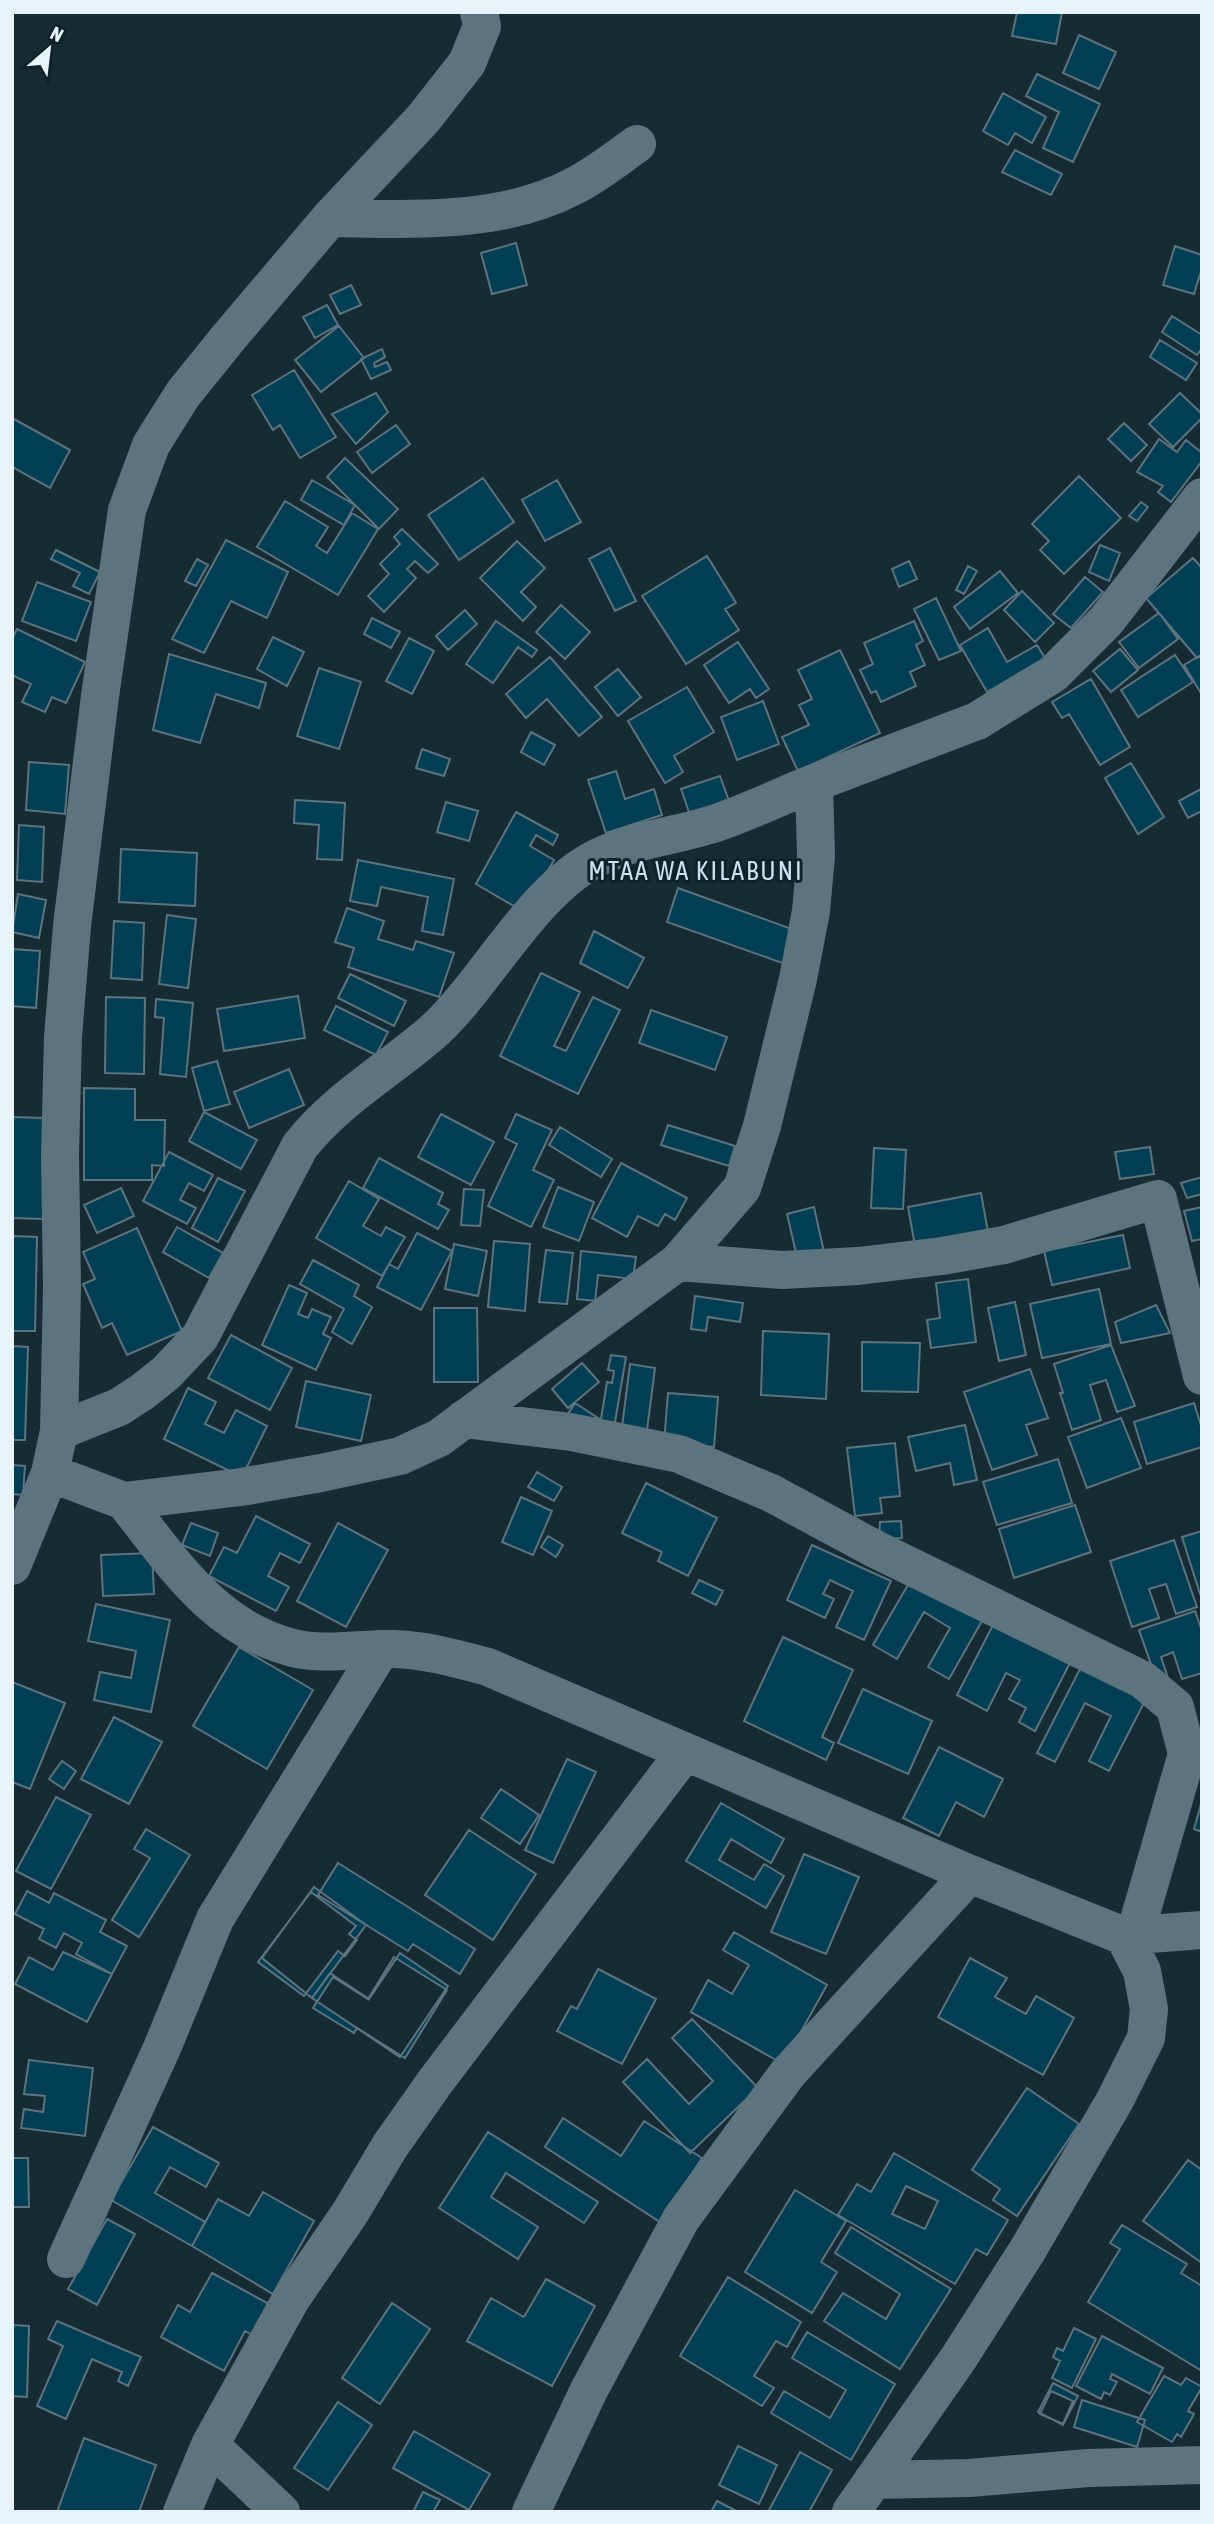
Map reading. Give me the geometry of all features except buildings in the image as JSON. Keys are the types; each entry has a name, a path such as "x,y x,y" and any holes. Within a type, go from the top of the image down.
{"street":[{"path":"12,1566 50,1473 59,1431 63,1037 72,926 100,696 127,510 151,445 183,394 330,218 423,119 467,63 482,26 479,12"},
{"path":"330,218 461,217 528,206 575,186 637,144"},
{"path":"59,1431 119,1407 142,1392 166,1373 200,1337 300,1146 316,1126 360,1087 438,1027 551,893 598,857 637,842 716,823 976,721 1053,674 1106,621 1202,497"},
{"path":"50,1473 124,1501 321,1474 400,1456 439,1438 678,1262 742,1188 762,1126 799,979 811,911 816,856 814,783"},
{"path":"678,1262 782,1270 858,1266 942,1256 1004,1245 1158,1199 1202,1376"},
{"path":"464,1419 559,1430 679,1454 771,1493 875,1549 1143,1680 1175,1707 1187,1754 1130,1935 1142,1970 1149,2010 1146,2038 1115,2100 1027,2251 958,2358 851,2512"},
{"path":"124,1501 193,1588 221,1614 250,1632 295,1649 433,1652 488,1667 970,1874 1130,1935 1202,1930"},
{"path":"65,2259 162,2048 215,1919 381,1649"},
{"path":"182,2512 210,2445 291,2299 350,2213 390,2146 435,2082 685,1752"},
{"path":"531,2512 589,2390 681,2220 788,2073 970,1874"},
{"path":"210,2445 281,2512"},
{"path":"873,2480 970,2478 1088,2468 1202,2465"}],"district":[{"name":"MTAA WA KILABUNI","path":"696,871"}]}
